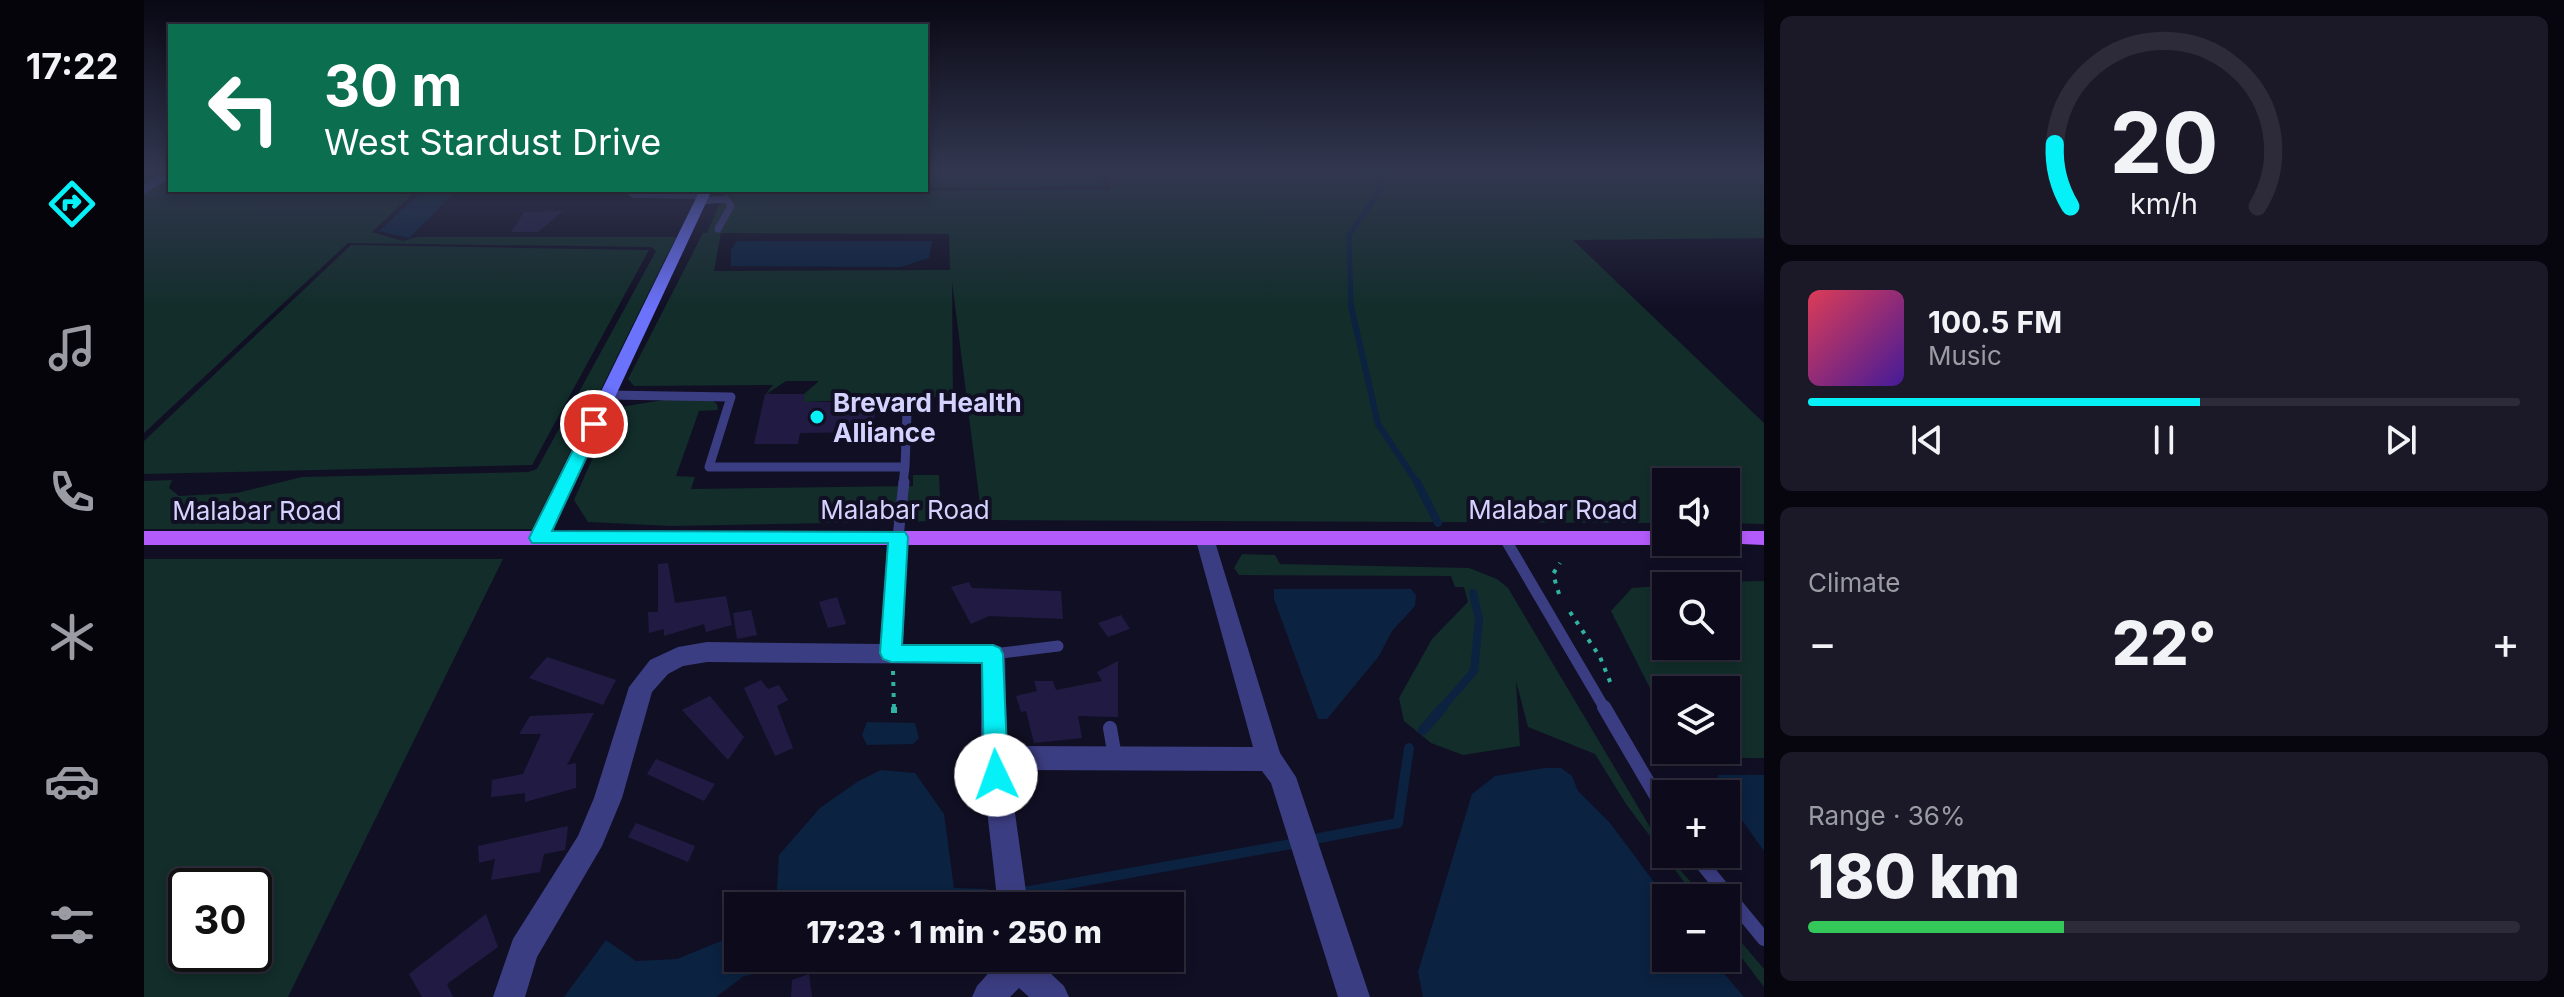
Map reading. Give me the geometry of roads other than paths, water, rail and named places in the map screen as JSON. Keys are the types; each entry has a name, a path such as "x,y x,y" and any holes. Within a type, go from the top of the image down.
{"main road":[{"name":"Malabar Road","path":"144,538 1652,538"},
{"path":"1740,538 1764,538"}],"street":[{"path":"539,538 694,216"},
{"path":"891,653 898,537"},
{"path":"1205,537 1269,759 1283,777 1354,997"},
{"path":"509,997 524,950 588,846 608,798 641,687 659,667 678,657 707,652 993,654 985,724 994,758 1012,892"},
{"path":"994,758 1269,759"},
{"path":"988,997 1009,972"},
{"path":"1028,972 1053,997"}],"lane":[{"path":"718,229 726,216"},
{"path":"608,395 731,397 709,467 905,467"},
{"path":"898,537 907,412"},
{"path":"1504,537 1652,789"},
{"path":"993,654 1058,646"},
{"path":"1110,728 1115,759"},
{"path":"1706,868 1764,939"}],"water":[{"path":"396,216 431,216 409,238 379,231"},
{"path":"737,241 932,241 929,258 901,267 731,266 731,250"},
{"path":"1274,589 1411,589 1416,595 1415,606 1392,631 1379,656 1327,719 1318,719 1274,599"},
{"path":"867,722 915,723 919,738 913,744 867,745 862,735"},
{"path":"1561,768 1572,776 1578,791 1610,823 1656,884 1652,884 1652,972 1723,972 1744,997 1423,997 1418,972 1472,794 1495,776"},
{"path":"881,770 915,773 944,814 954,888 987,889 988,892 777,892 779,855 820,808 857,782"},
{"path":"1718,775 1764,775 1764,851 1740,817 1740,780 1718,780"},
{"path":"606,940 636,961 677,959 724,940 724,972 766,972 744,976 716,997 564,997"}],"waterway":[{"path":"1351,308 1349,235 1363,216"},
{"path":"1351,306 1378,424 1418,484"},
{"path":"1417,482 1438,523"},
{"path":"1441,709 1474,671 1479,619 1473,593"},
{"path":"1423,730 1443,707"},
{"path":"1309,840 1398,823 1409,748"},
{"path":"1024,892 1297,843"}],"place":[{"name":"Brevard Health Alliance","path":"817,417"}]}
